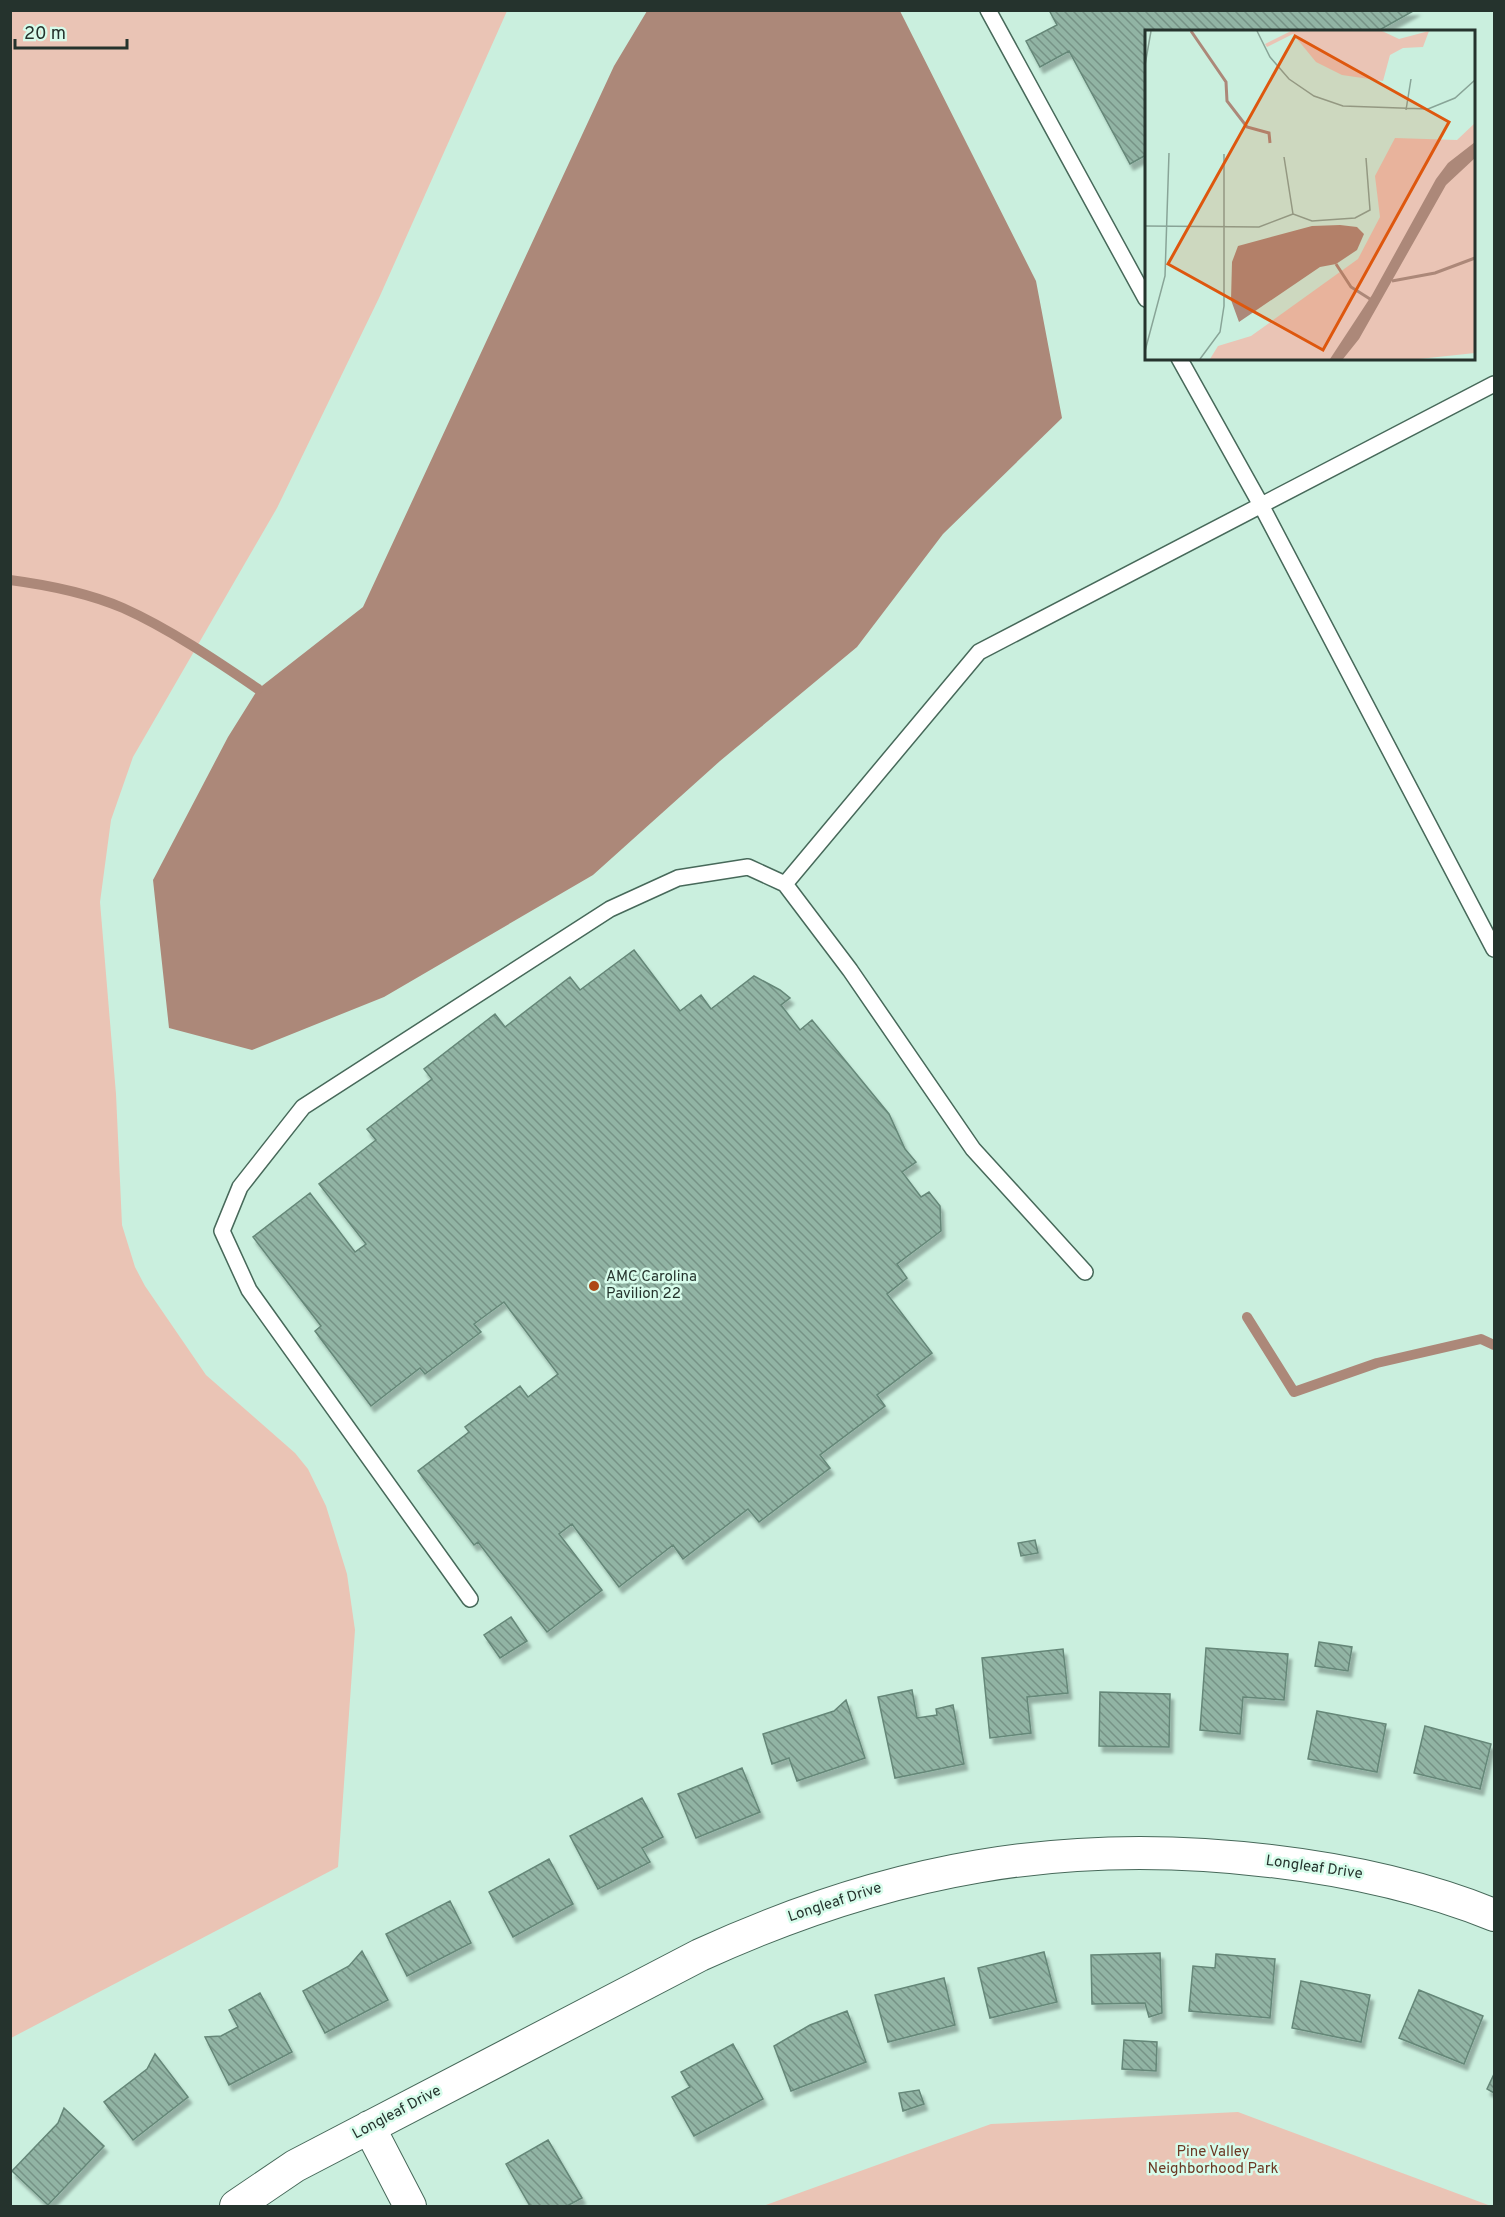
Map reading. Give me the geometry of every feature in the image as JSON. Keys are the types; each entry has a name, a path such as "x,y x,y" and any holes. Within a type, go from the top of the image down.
{"street":[{"name":"Longleaf Drive","path":"236,2206 295,2166 699,1955 750,1932 855,1894 965,1868 1063,1854 1113,1851 1212,1854 1370,1876 1464,1903 1494,1915"},
{"path":"369,2127 410,2206"}],"lane":[{"path":"987,10 1145,297"},
{"path":"1180,360 1261,505 1494,949"},
{"path":"785,884 979,652 1494,384"},
{"path":"470,1599 249,1290 222,1231 240,1186 303,1107 610,909 678,878 748,867 785,884 850,970 973,1149 1085,1272"}],"green space":[{"path":"11,10 507,11 379,298 277,508 133,757 111,820 100,902 116,1094 122,1225 135,1267 145,1286 206,1375 295,1453 308,1469 326,1506 347,1574 355,1630 338,1867 11,2038"},
{"name":"Pine Valley Neighborhood Park","path":"1238,2112 1491,2206 763,2206 991,2124"}],"shaded area":[{"path":"647,11 900,11 1036,281 1062,418 943,534 857,647 720,761 593,875 384,997 252,1050 169,1028 153,880 228,737 258,689 363,607 614,66"}],"building":[{"path":"1049,10 1415,10 1380,30 1145,30 1145,156 1130,164 1069,51 1040,67 1026,41 1057,25"},
{"name":"AMC Carolina Pavilion 22","path":"634,950 680,1011 701,995 711,1009 754,976 780,990 790,998 781,1005 800,1030 812,1020 889,1114 905,1149 916,1162 902,1172 921,1197 929,1192 940,1206 941,1231 897,1264 907,1278 887,1294 932,1353 877,1395 885,1406 820,1455 830,1468 759,1522 748,1509 683,1559 673,1545 619,1587 572,1524 559,1534 602,1590 547,1632 478,1542 474,1545 418,1471 469,1432 465,1427 520,1386 528,1397 558,1374 504,1302 474,1324 481,1332 425,1374 420,1368 371,1406 315,1331 321,1326 253,1237 310,1193 355,1252 366,1244 319,1184 376,1140 367,1129 432,1079 424,1069 495,1014 505,1027 570,977 580,990"},
{"path":"1035,1540 1038,1553 1021,1556 1018,1543"},
{"path":"511,1617 527,1641 500,1658 484,1635"},
{"path":"1319,1642 1352,1647 1348,1671 1315,1666"},
{"path":"1206,1648 1288,1654 1284,1700 1243,1697 1240,1734 1200,1730"},
{"path":"1063,1649 1068,1693 1027,1697 1031,1733 990,1738 982,1658"},
{"path":"912,1690 917,1718 937,1715 936,1709 953,1705 964,1764 895,1778 878,1697"},
{"path":"1100,1692 1170,1694 1169,1747 1099,1746"},
{"path":"846,1700 865,1758 797,1781 789,1758 772,1764 763,1734 834,1711"},
{"path":"1317,1711 1386,1724 1377,1772 1308,1759"},
{"path":"1425,1726 1491,1744 1480,1789 1414,1773"},
{"path":"742,1768 760,1812 696,1838 678,1794"},
{"path":"642,1798 663,1837 642,1848 650,1862 598,1889 570,1836"},
{"path":"549,1859 573,1904 513,1937 489,1892"},
{"path":"450,1901 471,1943 407,1976 386,1934"},
{"path":"362,1951 388,2000 325,2033 303,1991 349,1966"},
{"path":"1044,1952 1057,2002 990,2018 978,1968"},
{"path":"1160,1953 1162,2013 1149,2017 1145,2003 1092,2004 1091,1955"},
{"path":"1216,1954 1275,1959 1270,2018 1189,2011 1193,1966 1215,1968"},
{"path":"944,1978 955,2025 888,2042 875,1995"},
{"path":"1301,1981 1370,1995 1361,2042 1292,2028"},
{"path":"1419,1990 1483,2016 1464,2064 1399,2038"},
{"path":"260,1993 292,2052 229,2085 205,2037 221,2036 238,2027 229,2010"},
{"path":"847,2011 866,2062 791,2091 774,2046 810,2025"},
{"path":"1124,2040 1157,2042 1156,2071 1122,2069"},
{"path":"733,2044 763,2099 694,2136 672,2097 690,2087 681,2072"},
{"path":"155,2054 188,2097 133,2140 104,2102 147,2069"},
{"path":"1494,2074 1494,2093 1487,2089"},
{"path":"919,2090 924,2104 903,2111 899,2093"},
{"path":"64,2108 104,2146 48,2205 12,2171 58,2123"},
{"path":"548,2140 582,2198 567,2206 530,2206 506,2164"}],"waterway":[{"path":"10,580 68,590 123,608 175,635 258,689"},
{"path":"1247,1317 1294,1392 1377,1363 1481,1339 1494,1345"}],"place":[{"name":"AMC Carolina Pavilion 22","path":"594,1286"}]}
